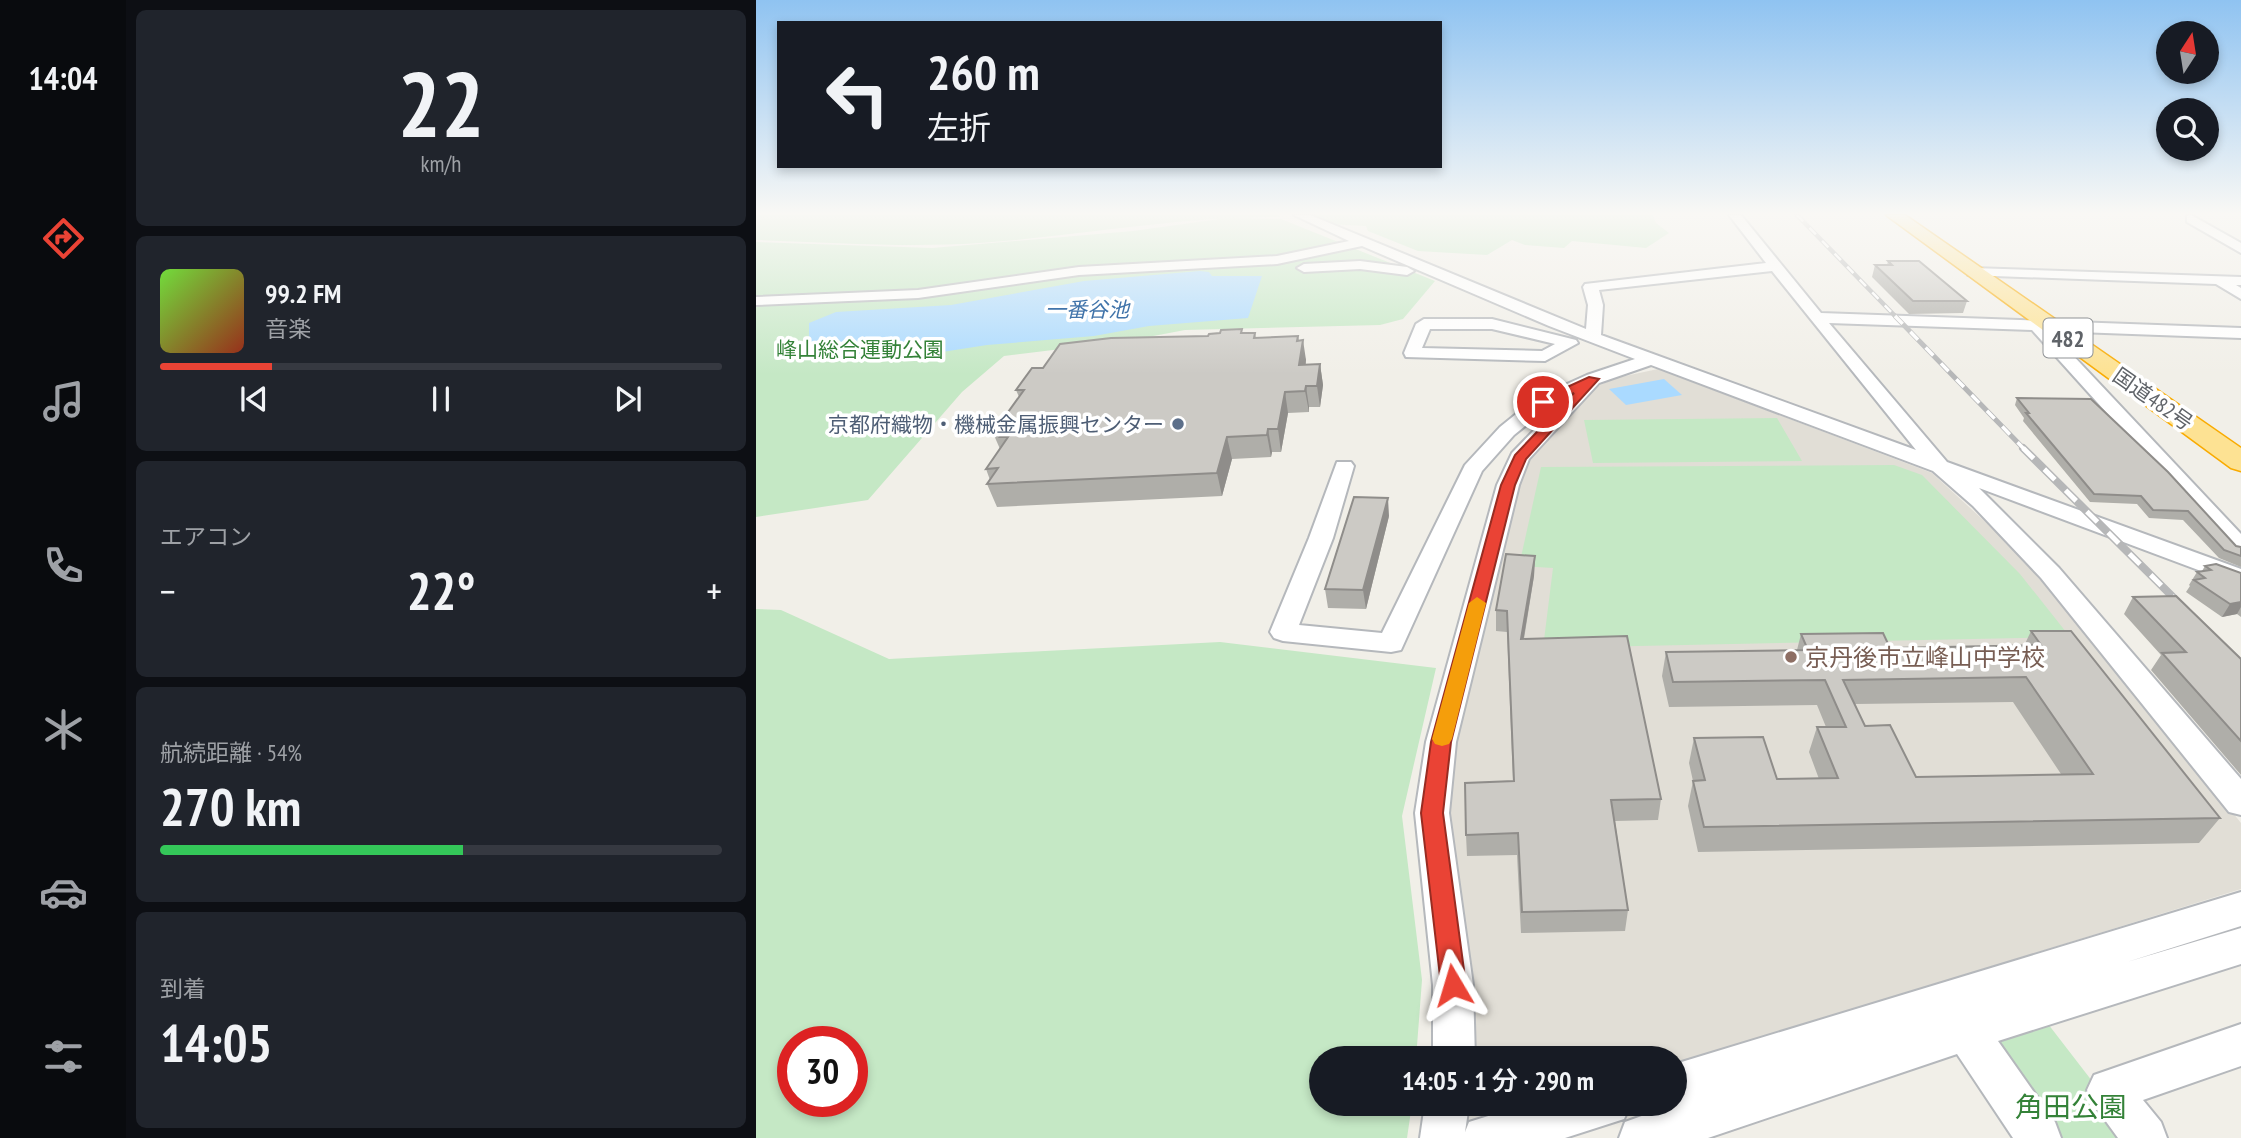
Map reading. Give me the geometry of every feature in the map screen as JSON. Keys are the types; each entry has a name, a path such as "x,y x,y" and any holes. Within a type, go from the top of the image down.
{"highway":[{"name":"国道482号","path":"1968,268 2044,327 2241,461"}],"street":[{"path":"756,301 918,294 1079,271 1131,268"},
{"path":"1283,268 1313,268"},
{"path":"1379,268 1451,280"},
{"path":"1423,268 1555,323 2241,579"},
{"path":"1593,337 1596,313 1594,292 1590,287 1757,268"},
{"path":"1778,268 1940,466 1981,501 2050,573 2241,802"},
{"path":"1973,272 2241,281"},
{"path":"2220,280 2241,295"},
{"path":"1816,318 2241,333"},
{"path":"1539,336 1555,323"},
{"path":"1424,324 1492,324 1539,336 1570,343 1545,356 1468,352 1412,353 1424,324"},
{"path":"2044,327 2241,548"},
{"path":"1344,466 1321,538 1283,632 1391,643 1472,469 1507,431 1543,402 1593,379 1651,359"},
{"path":"1454,1046 1453,985 1432,813 1441,742 1508,485 1520,457 1593,379"},
{"path":"1687,1081 2241,909"},
{"path":"1641,1138 1966,1031 2241,946"},
{"path":"1966,1031 2039,1138"},
{"path":"2145,1138 2109,1090 2241,1045"},
{"path":"1442,1138 1445,1116"},
{"path":"1485,1138 1565,1116"}],"shaded area":[{"name":"京丹後市立峰山中学校","path":"1658,369 1932,473 2041,573 2241,823 2241,889 1687,1061 1687,1046 1472,1046 1447,808 1454,740 1517,484 1529,458 1596,387 1616,378"}],"green space":[{"name":"峰山総合運動公園","path":"756,268 1403,268 1435,281 1403,319 1380,325 1185,330 1127,341 1004,356 962,392 868,500 756,517"},
{"path":"1777,418 1802,461 1593,463 1584,420"},
{"path":"1894,465 1922,475 2020,574 2070,637 1543,648 1553,568 1519,566 1541,467"},
{"path":"756,609 781,610 889,659 1220,642 1436,668 1402,816 1422,980 1417,1046 1309,1046 1309,1116 1410,1116 1407,1138 756,1138"},
{"name":"角田公園","path":"2045,1020 2136,1138 2055,1138 1986,1040"}],"water":[{"name":"一番谷池","path":"1209,272 1212,276 1262,276 1248,318 1149,326 1094,336 987,345 942,352 910,350 865,357 821,356 809,343 809,323 836,312 951,305 1084,281"},
{"path":"1664,379 1682,395 1626,405 1609,389"}],"building":[{"path":"1878,268 1928,268 1967,301 1913,301"},
{"path":"1242,329 1241,333 1255,333 1254,338 1298,336 1297,341 1303,340 1299,365 1320,364 1317,386 1306,386 1305,391 1285,392 1278,429 1268,429 1267,435 1227,437 1217,473 987,484 998,468 986,469 1008,437 1000,437 1004,432 993,433 1024,390 1016,390 1032,368 1043,368 1060,344 1111,338 1208,336 1220,333 1221,330"},
{"path":"2017,398 2091,399 2168,472 2236,546 2241,547 2241,556 2224,550 2188,511 2153,510 2141,496 2094,494 2026,413 2029,413"},
{"path":"1354,497 1388,498 1363,590 1325,589"},
{"path":"1506,554 1535,556 1521,639 1627,636 1661,799 1611,800 1628,910 1522,912 1518,833 1466,835 1465,783 1514,781 1507,611 1496,610"},
{"path":"2216,564 2241,573 2241,602 2230,604 2194,580 2205,578 2197,572 2211,570 2205,566"},
{"path":"2176,596 2241,659 2241,741 2162,653 2186,652 2133,597"},
{"path":"2031,631 2071,631 2220,818 1704,827 1693,781 1705,780 1694,738 1763,737 1777,779 1838,778 1817,727 1846,727 1825,680 1673,682 1666,652 1808,650 1801,634 1883,633 1890,648 2041,645","holes":["2026,677 2093,774 1916,777 1890,725 1865,726 1843,680"]}],"railway":[{"path":"1849,268 1897,318"},
{"path":"1895,316 2025,450"},
{"path":"2025,450 2186,610"}],"slow traffic":[{"path":"1442,739 1477,603"}],"place":[{"name":"京都府織物・機械金属振興センター","path":"1178,424"},
{"name":"京丹後市立峰山中学校","path":"1791,657"}],"route":[{"path":"1453,985 1432,813 1441,742 1508,485 1520,457 1593,379 1543,402"}]}
